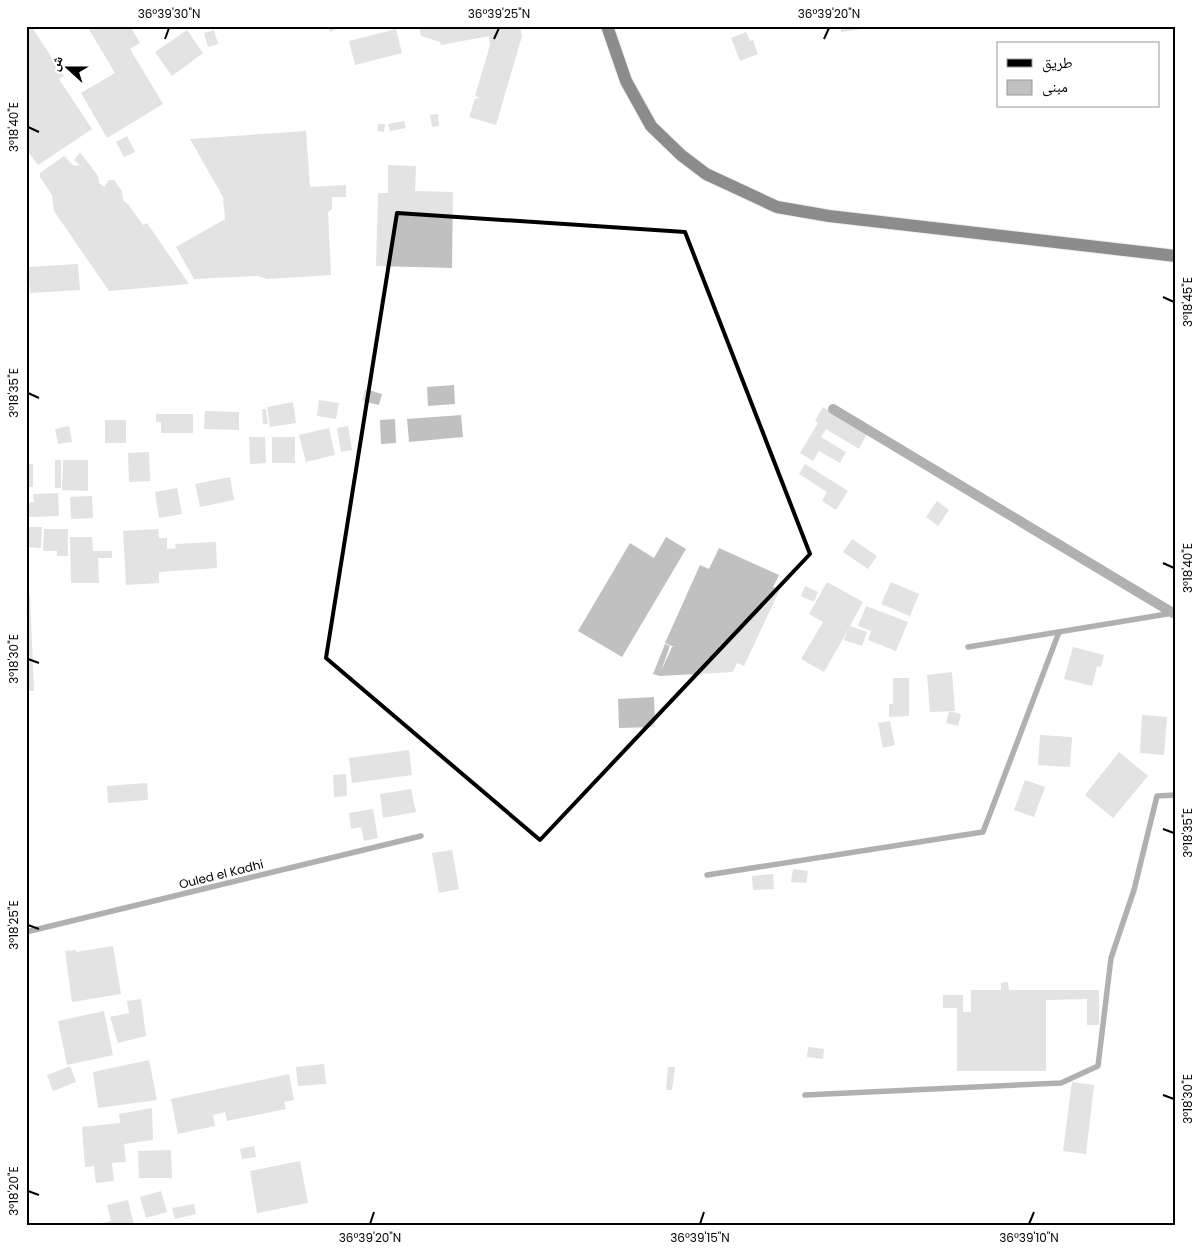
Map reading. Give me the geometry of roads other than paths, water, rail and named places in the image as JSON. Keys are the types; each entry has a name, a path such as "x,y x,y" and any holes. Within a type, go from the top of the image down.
{"main road":[{"path":"608,26 626,82 651,126 681,155 706,174 777,207 829,216 1176,256"}],"street":[{"path":"833,409 1174,613"}],"lane":[{"path":"968,647 1174,613"},
{"path":"706,876 983,832 1059,632"},
{"path":"805,1095 1061,1083 1098,1066 1110,958 1134,890 1157,796 1176,796"},
{"name":"Ouled el Kadhi","path":"26,932 421,836"}]}
